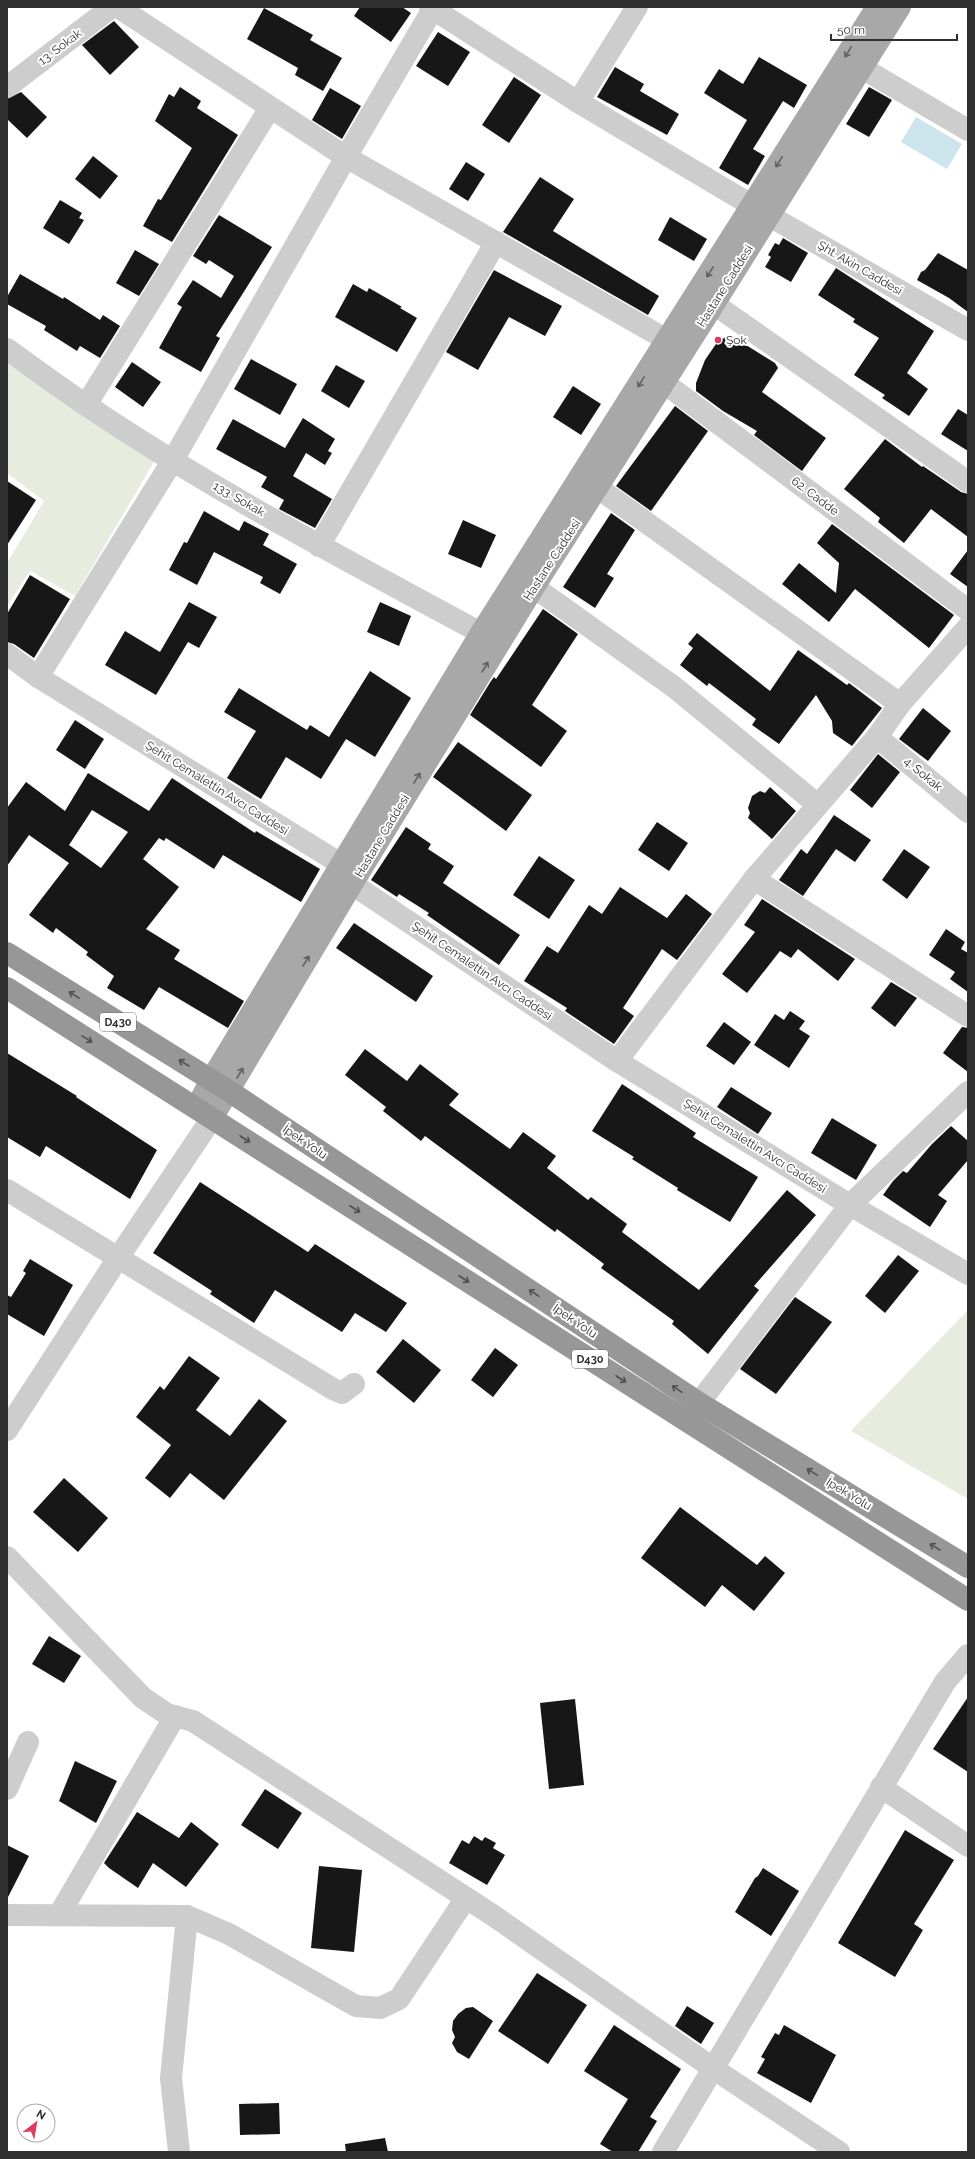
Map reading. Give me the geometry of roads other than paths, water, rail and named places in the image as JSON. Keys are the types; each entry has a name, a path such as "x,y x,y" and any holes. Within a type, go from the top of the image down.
{"highway":[{"name":"D430","path":"7,953 229,1091"},
{"name":"D430","path":"7,988 968,1600"},
{"name":"İpek Yolu","path":"229,1091 699,1403 968,1567"}],"main road":[{"name":"Hastane Caddesi","path":"204,1113 229,1091 352,884 534,587 714,304 760,210 877,7"},
{"name":"Hastane Caddesi","path":"204,1113 211,1080 340,864 481,633 667,340 862,68 900,7"}],"street":[{"name":"13. Sokak","path":"7,87 112,7"},
{"path":"118,7 346,157 667,340"},
{"path":"578,102 637,7"},
{"path":"38,677 173,460 433,8"},
{"name":"Şht. Akin Caddesi","path":"433,8 578,102 760,210 968,330"},
{"path":"862,68 968,130"},
{"path":"86,405 270,108"},
{"path":"319,546 496,242"},
{"path":"714,304 968,482"},
{"name":"133. Sokak","path":"7,349 86,405 173,460 319,546 481,633"},
{"name":"62. Cadde","path":"663,382 968,610"},
{"path":"598,488 900,704"},
{"path":"534,587 674,687 818,805"},
{"path":"617,1061 754,879 877,736 900,704 968,627"},
{"name":"Şehit Cemalettin Avcı Caddesi","path":"7,654 38,677 340,864 352,884 617,1061 850,1205 968,1274"},
{"name":"4. Sokak","path":"877,736 968,812"},
{"path":"754,879 968,1016"},
{"path":"699,1403 850,1205 968,1092"},
{"path":"7,1430 118,1258 204,1113"},
{"path":"7,1190 333,1388 342,1393 354,1384"},
{"path":"7,1557 143,1698 167,1714 193,1721 466,1898 714,2069 839,2152"},
{"path":"663,2152 945,1682 968,1654"},
{"path":"59,1915 175,1716"},
{"path":"7,1790 28,1742"},
{"path":"881,1787 968,1846"},
{"path":"7,1915 188,1916 230,1934 356,2006 380,2008 399,1999 466,1898"},
{"path":"179,2152 171,2078 188,1916"}],"water":[{"path":"916,117 962,144 947,169 901,142"}],"place":[{"name":"Şok","path":"718,340"}]}
